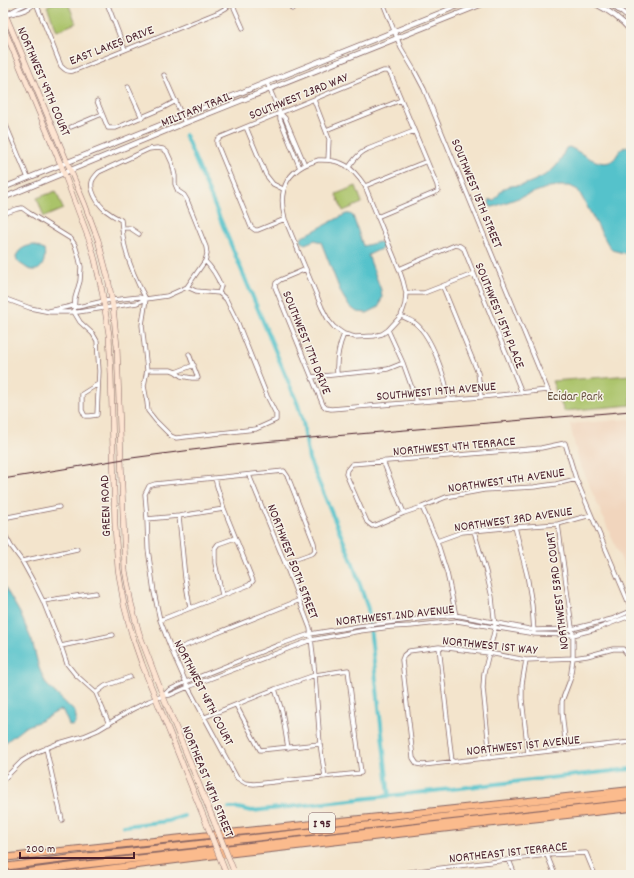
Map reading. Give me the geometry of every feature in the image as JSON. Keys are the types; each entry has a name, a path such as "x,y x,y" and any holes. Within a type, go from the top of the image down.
{"highway":[{"name":"I 95","path":"3,858 631,790"},
{"path":"3,868 73,858 631,796"},
{"path":"5,875 81,864 631,803"},
{"name":"I 95","path":"61,875 184,859 631,808"},
{"path":"3,863 44,857 61,851"}],"main road":[{"name":"NORTHWEST 49TH COURT","path":"3,9 4,16 71,170"},
{"name":"NORTHWEST 49TH COURT","path":"3,26 64,173"},
{"name":"GREEN ROAD","path":"71,170 98,240 112,300 117,346 125,570 131,603 139,633 163,696"},
{"name":"GREEN ROAD","path":"64,173 90,242 100,278 109,335 115,526 118,569 124,605 132,635 156,698"},
{"name":"NORTHEAST 48TH STREET","path":"163,696 235,875"},
{"name":"NORTHEAST 48TH STREET","path":"156,698 226,873"}],"street":[{"path":"4,16 29,3"},
{"path":"4,16 20,12 33,6 35,3"},
{"name":"EAST LAKES DRIVE","path":"35,3 61,66 68,72 219,12 232,3"},
{"path":"107,3 125,50"},
{"path":"232,3 243,28"},
{"path":"290,3 292,9"},
{"name":"SOUTHWEST 15TH STREET","path":"383,3 401,48 424,90 548,391"},
{"name":"MILITARY TRAIL","path":"3,188 465,3"},
{"name":"MILITARY TRAIL","path":"3,198 485,3"},
{"path":"594,3 613,14 631,31"},
{"path":"609,3 631,20"},
{"name":"SOUTHWEST 23RD WAY","path":"285,219 258,230 254,230 251,227 216,144 217,140 221,137 383,71 388,71 391,75 401,100"},
{"path":"164,74 185,124"},
{"path":"267,83 280,113 285,118 305,165"},
{"path":"128,87 142,118"},
{"path":"314,100 329,139 328,160"},
{"path":"326,130 401,100 437,185 438,191 377,217"},
{"path":"97,101 108,128 116,128 142,118 176,101"},
{"path":"280,113 280,119 300,168"},
{"path":"71,127 102,114"},
{"path":"3,118 28,178"},
{"path":"246,127 266,175 273,184 283,189"},
{"path":"349,167 355,158 362,152 414,131"},
{"path":"3,298 30,308 50,312 74,312 137,303 146,299 167,296 188,286 205,261 207,254 206,247 188,200 178,191 175,184 172,162 167,152 163,149 149,149 98,172 94,176 92,183 98,203 121,220 127,257 132,271 146,299 142,325 147,370 144,386 148,411 171,436 176,438 256,429 276,420 276,414 266,396 237,321 226,299 219,293 196,291 188,286"},
{"path":"318,160 341,162 349,167 365,186 399,269 406,293 405,304 401,316 388,330 382,334 369,337 355,337 344,334 334,327 322,308 285,219 282,208 283,189 294,173 305,165 318,160"},
{"path":"365,186 427,161"},
{"path":"3,214 22,208 71,239 75,245 81,268 80,281 74,298 74,312 80,322 93,334 97,341 99,371 98,414 85,416 82,410 82,394 98,384"},
{"path":"122,228 130,228 139,234"},
{"name":"SOUTHWEST 15TH PLACE","path":"399,269 455,245 464,249 522,392"},
{"path":"205,261 213,269 222,286 219,293"},
{"name":"SOUTHWEST 17TH DRIVE","path":"306,269 276,282 275,287 323,405 326,408"},
{"path":"406,293 424,293 473,274"},
{"path":"442,287 478,373 481,397"},
{"path":"46,311 112,300 139,297 146,299"},
{"path":"401,316 414,322 424,332 431,344 446,382 449,399"},
{"path":"388,330 403,363 417,402"},
{"path":"337,374 337,352 344,334"},
{"path":"147,370 171,370 181,376 198,378 189,354"},
{"path":"312,377 388,369 403,363"},
{"path":"176,372 194,365"},
{"name":"SOUTHWEST 19TH AVENUE","path":"326,408 330,409 548,391"},
{"name":"NORTHWEST 4TH TERRACE","path":"372,526 367,522 346,474 347,470 352,464 541,448 565,443 576,479"},
{"path":"383,461 404,513"},
{"path":"160,620 249,585 253,581 224,509 216,486 215,478 284,471 291,484 314,543 315,550 313,553 286,563"},
{"name":"NORTHWEST 50TH STREET","path":"249,475 286,563 310,628 320,744 325,777"},
{"name":"NORTHWEST 48TH COURT","path":"215,478 155,484 149,486 145,494 149,556 160,620 186,682 237,778 245,783 254,784 325,777"},
{"path":"576,479 631,611"},
{"name":"NORTHWEST 4TH AVENUE","path":"372,526 446,497 484,490 556,484 576,479"},
{"path":"3,518 59,507"},
{"path":"422,507 437,541 447,573 456,621"},
{"path":"147,519 224,509"},
{"name":"NORTHWEST 3RD AVENUE","path":"437,541 462,532 558,524 591,515"},
{"path":"179,516 187,595 190,608"},
{"name":"NORTHWEST 53RD COURT","path":"558,524 573,635 573,658 570,680 562,701 566,749"},
{"path":"515,527 527,575 532,605 534,632"},
{"path":"3,531 10,546 22,561 43,601 67,664 74,674 96,693 109,724"},
{"path":"474,531 492,597 495,622 495,628 484,673 483,688 490,758"},
{"path":"222,595 215,563 215,548 218,544 236,538"},
{"path":"22,561 77,548"},
{"path":"43,601 96,593"},
{"path":"172,650 300,600"},
{"name":"NORTHWEST 2ND AVENUE","path":"163,696 169,690 186,682 278,645 310,634 362,626 456,615 495,622 534,632 572,629 612,619 631,611"},
{"name":"NORTHWEST 2ND AVENUE","path":"163,696 170,695 188,686 311,640 363,630 456,621 495,628 573,635 596,629 630,616 631,611"},
{"path":"61,646 112,635"},
{"path":"439,647 452,762"},
{"name":"NORTHWEST 1ST WAY","path":"417,764 413,758 402,660 404,655 409,651 439,647 489,653 526,660 573,658 623,648 631,663"},
{"path":"526,660 522,684 522,700 528,753"},
{"path":"205,718 275,689 315,675 348,670 361,772 325,777"},
{"path":"96,693 105,686 130,677"},
{"path":"275,689 282,711 288,748"},
{"path":"3,780 22,761 35,753 56,744 84,736 98,730 131,710 163,696"},
{"path":"236,705 260,750 320,744"},
{"name":"NORTHWEST 1ST AVENUE","path":"417,764 423,765 631,742"},
{"path":"46,748 62,820"},
{"name":"NORTHEAST 1ST TERRACE","path":"385,875 414,873 547,855 586,853 595,875"},
{"path":"547,855 555,875"},
{"path":"509,860 516,875"}],"shaded area":[{"path":"631,419 631,582 578,459 570,424"}],"green space":[{"path":"53,3 68,3 76,23 57,31 47,6"},
{"path":"356,186 362,203 343,211 336,194"},
{"path":"56,191 63,209 44,217 37,198"},
{"name":"Ecidar Park","path":"631,375 631,405 564,411 552,381"}],"water":[{"path":"631,146 631,181 628,199 631,207 631,255 612,250 610,248 578,190 570,186 549,187 493,207 491,207 489,203 490,199 492,201 494,200 505,188 523,185 538,179 553,170 561,159 566,148 569,147 574,149 591,159 603,163 613,160 621,149"},
{"path":"346,214 353,216 363,246 379,242 382,243 383,248 368,255 381,290 382,297 379,307 367,313 357,312 349,306 341,293 321,242 315,240 305,244 301,241 302,237"},
{"path":"34,245 44,250 45,253 43,263 39,269 32,270 21,264 16,256 19,251 28,246"},
{"path":"3,584 20,613 32,641 39,668 46,684 75,712 76,720 72,726 69,725 63,711 60,710 25,727 6,742 3,742"}],"waterway":[{"path":"185,135 298,405 303,422 309,459 352,561 368,609 389,796"},
{"path":"229,808 252,811 631,769"},
{"path":"124,826 168,821 184,816"}],"railway":[{"path":"3,479 124,459 251,443 631,411"}]}
